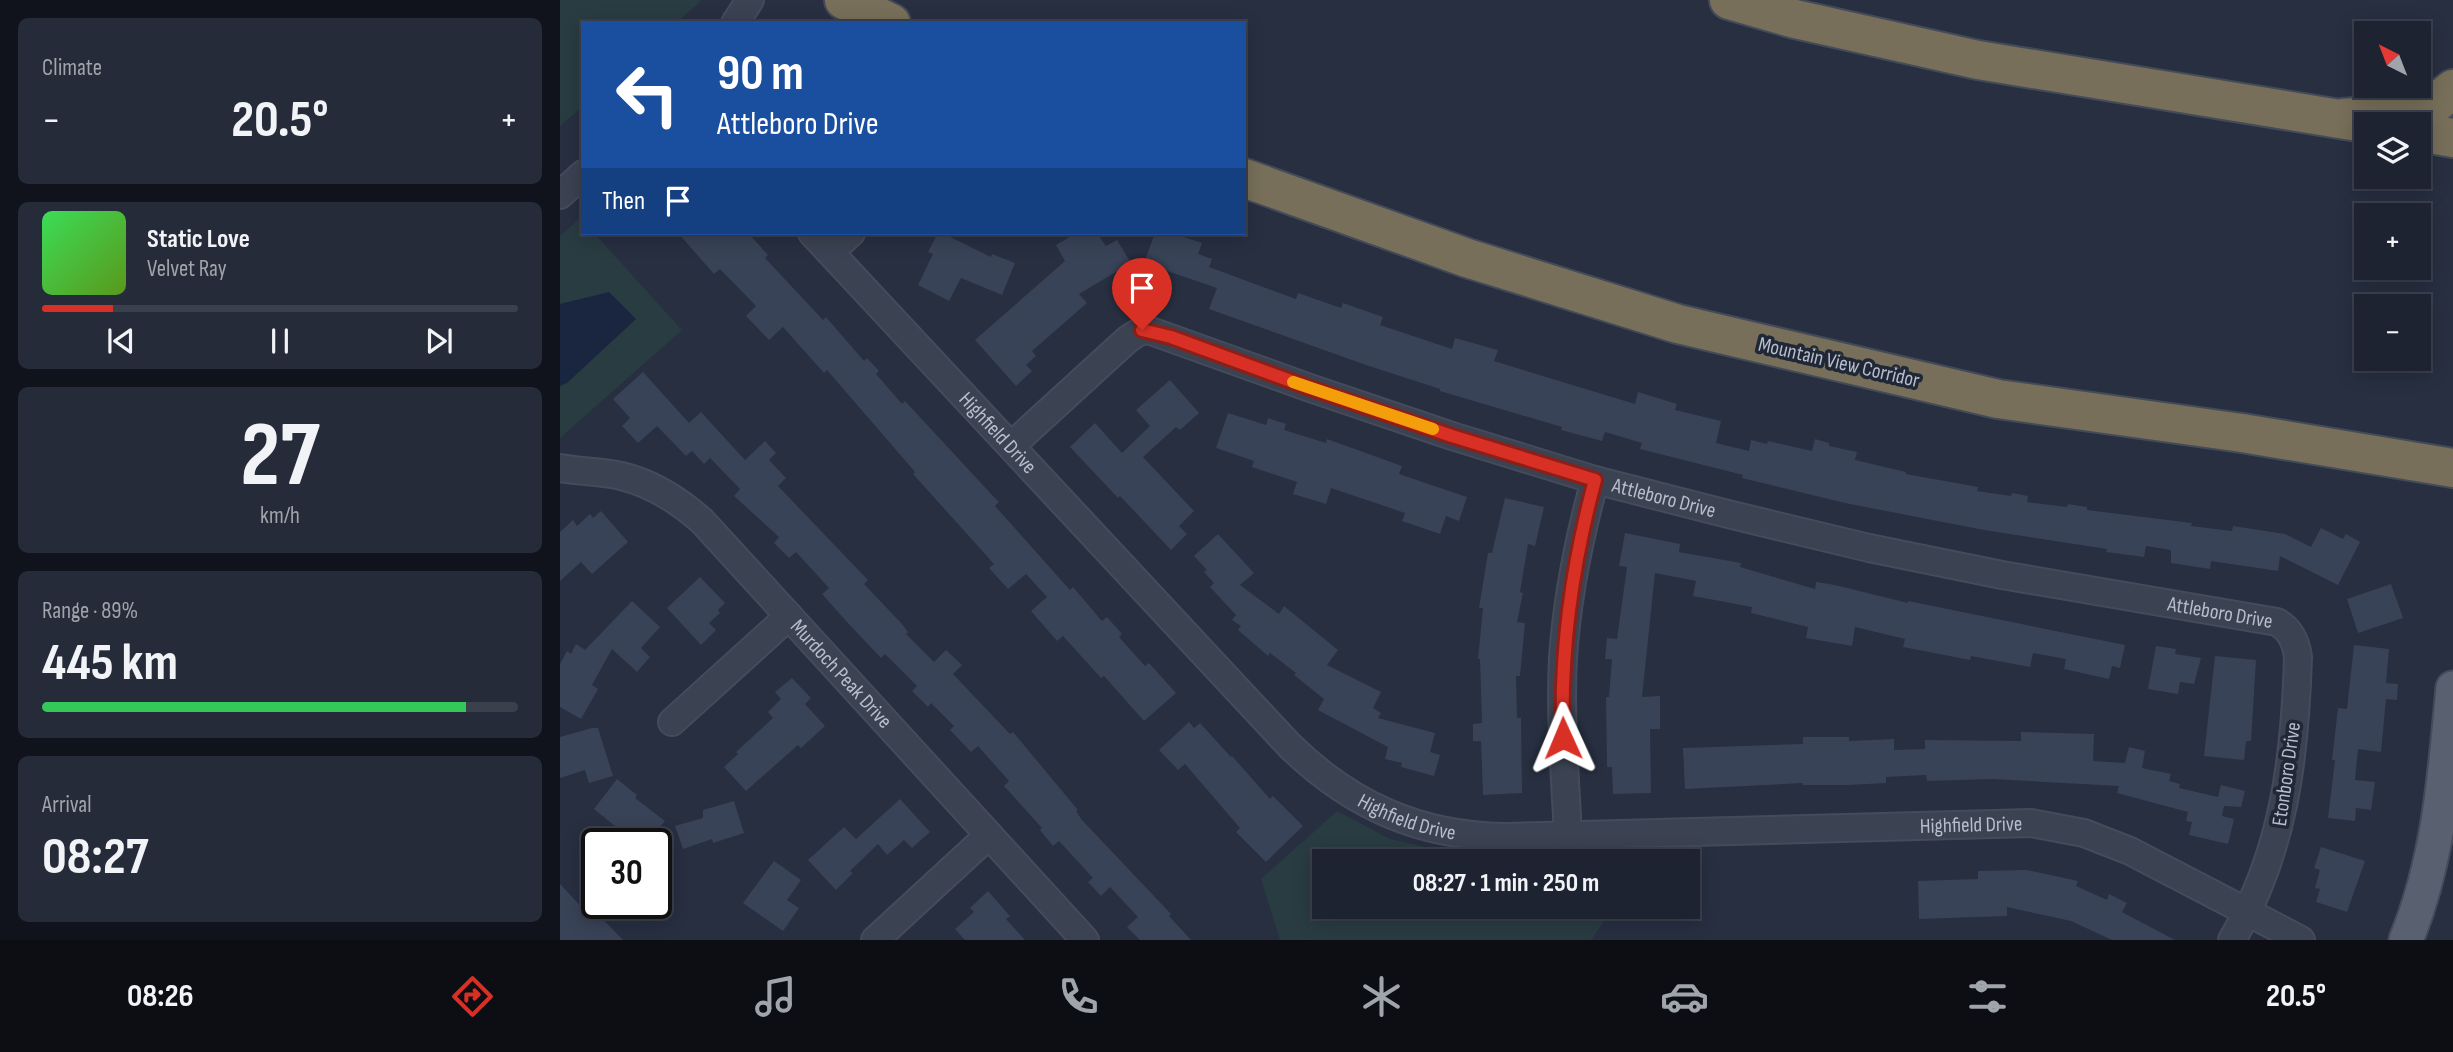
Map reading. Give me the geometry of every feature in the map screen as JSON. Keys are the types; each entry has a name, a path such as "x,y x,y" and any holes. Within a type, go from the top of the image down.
{"highway":[{"path":"845,0 887,21"},
{"path":"1729,0 1795,19 1978,60 2352,121 2409,113 2436,103 2453,89"},
{"path":"2431,134 2453,138"},
{"name":"Mountain View Corridor","path":"1246,179 1467,258 1678,324 1998,399 2242,433 2453,468"}],"main road":[{"path":"2406,940 2423,893 2443,801 2453,688"}],"street":[{"path":"737,21 750,0"},
{"path":"560,195 581,176"},
{"name":"Highfield Drive","path":"814,235 1289,745 1336,786 1389,814 1447,832 1475,837 2031,823 2084,833 2118,845 2301,940"},
{"path":"830,252 849,235"},
{"name":"Attleboro Drive","path":"1011,446 1128,339 1142,330 1152,331 1439,432 1595,480 1869,548 2002,575 2270,620 2289,631"},
{"name":"Murdoch Peak Drive","path":"560,468 620,475 655,488 702,521 1085,940"},
{"path":"1568,835 1563,660 1575,565 1595,480"},
{"path":"672,722 789,615"},
{"name":"Etonboro Drive","path":"2232,940 2247,913 2270,858 2284,811 2298,657 2294,639 2289,631"},
{"path":"875,940 989,835"}],"shaded area":[{"path":"560,0 702,0 678,21 581,21 581,108 560,126"},
{"path":"580,218 581,235 596,235 682,330 560,438 560,236"},
{"path":"1337,811 1390,839 1434,849 1312,849 1312,919 1606,919 1591,940 1280,940 1261,879"}],"water":[{"path":"609,292 636,319 567,383 560,386 560,304"}],"building":[{"path":"680,235 750,235 768,255 765,258 823,320 826,317 864,361 867,358 879,371 876,374 902,404 905,401 999,502 995,506 1070,590 1073,587 1102,621 1107,617 1122,634 1119,637 1145,666 1149,663 1176,693 1144,721 1063,636 1057,641 1031,611 1047,597 1026,574 1008,589 989,568 994,564 913,474 915,472 827,370 824,373 783,327 769,340 746,316 756,306 720,269 714,274"},
{"path":"937,235 946,235 991,257 992,254 1015,263 1002,295 961,278 949,301 918,285 933,254 928,252"},
{"path":"1074,235 1098,235 1106,246 1117,240 1131,263 1079,294 1087,303 1032,351 1036,356 1026,365 1032,371 1016,386 975,340 1065,261 1056,245"},
{"path":"1154,235 1177,235 1202,243 1198,254 1212,259 1209,267 1296,299 1298,293 1341,308 1343,303 1383,317 1380,325 1452,349 1455,338 1498,350 1494,361 1635,404 1638,392 1677,404 1675,410 1721,421 1716,443 1749,451 1751,440 1812,451 1815,439 1829,443 1829,446 1857,452 1855,460 1906,474 1978,487 1977,491 2028,496 2027,502 2067,507 2068,504 2087,507 2087,510 2192,523 2191,526 2232,531 2233,526 2285,534 2311,547 2321,528 2343,539 2346,534 2360,542 2338,585 2280,556 2278,571 2211,561 2210,569 2171,563 2171,550 2146,546 2144,557 2106,552 2107,549 1984,530 1845,503 1640,449 1642,443 1605,432 1602,441 1561,430 1562,427 1440,391 1209,309 1217,288 1144,263"},
{"path":"643,372 689,423 701,412 745,460 765,441 776,453 769,460 786,478 778,486 868,580 864,584 902,624 908,632 906,634 934,662 946,650 962,665 953,674 1010,734 1013,732 1078,810 1076,811 1082,820 1171,914 1169,916 1191,940 1140,940 1127,927 1138,917 1110,887 1101,896 1088,882 1093,878 1059,841 1053,846 1040,830 1042,828 1004,786 1009,781 978,746 971,752 950,730 954,726 931,703 928,707 912,691 917,686 885,654 881,658 846,621 822,594 829,588 796,552 789,558 774,543 779,537 734,496 740,489 710,458 704,464 692,451 686,456 657,426 638,443 622,426 630,418 613,399"},
{"path":"1170,380 1199,413 1180,430 1176,427 1143,457 1194,511 1179,526 1187,534 1171,550 1070,447 1095,423 1122,453 1150,426 1136,410"},
{"path":"1228,413 1266,425 1268,418 1286,424 1284,430 1326,443 1327,439 1402,466 1399,474 1467,497 1459,521 1446,516 1440,534 1402,521 1405,513 1331,488 1326,504 1293,494 1297,482 1252,467 1254,461 1216,448"},
{"path":"1505,498 1544,507 1535,546 1528,544 1517,622 1525,623 1520,676 1516,676 1517,718 1521,718 1522,793 1483,795 1481,741 1473,741 1473,724 1482,723 1478,659 1483,608 1479,608 1488,553 1492,553"},
{"path":"601,511 628,542 592,574 581,562 560,581 560,532 573,520 577,526 590,514 593,518"},
{"path":"1625,533 1680,544 1679,552 1741,563 1740,567 1815,589 1816,582 1835,585 1908,603 2125,645 2120,668 2112,666 2109,679 2064,669 2066,659 2033,653 2030,667 1971,656 1970,660 1903,647 1905,639 1855,627 1852,646 1806,638 1808,627 1751,613 1752,607 1693,596 1696,581 1655,573 1642,697 1660,696 1660,729 1650,729 1651,793 1613,794 1612,767 1607,767 1606,697 1609,697 1612,659 1605,659 1607,638 1617,639 1627,567 1619,566"},
{"path":"1218,534 1254,573 1240,585 1279,614 1284,606 1338,650 1327,665 1381,692 1373,708 1381,713 1378,718 1435,733 1430,752 1440,755 1434,776 1401,767 1402,763 1385,759 1388,747 1318,710 1324,699 1294,675 1296,673 1270,653 1268,656 1238,630 1241,626 1232,620 1236,615 1210,587 1214,583 1204,572 1207,570 1194,556"},
{"path":"700,577 725,603 718,610 720,613 709,623 716,630 701,645 667,608"},
{"path":"2391,584 2403,618 2358,633 2347,599"},
{"path":"632,601 660,627 641,648 650,657 637,672 612,649 592,685 598,689 581,719 560,707 560,664 567,651 571,654 576,644 585,650"},
{"path":"2354,645 2389,649 2386,683 2398,684 2397,700 2386,699 2381,752 2358,749 2355,780 2375,782 2371,810 2356,808 2355,821 2328,818 2338,708 2347,709"},
{"path":"2156,646 2176,649 2175,654 2201,658 2194,684 2180,682 2178,694 2148,689"},
{"path":"2215,656 2256,660 2251,741 2246,741 2244,760 2204,756"},
{"path":"792,678 811,698 805,704 825,726 801,748 798,745 746,791 724,767 738,754 736,752 773,718 768,712 781,699 775,692"},
{"path":"1189,722 1194,728 1200,723 1270,799 1273,796 1303,826 1266,862 1236,832 1240,828 1185,764 1178,770 1159,750"},
{"path":"598,728 613,776 589,783 585,770 560,778 560,737"},
{"path":"2021,732 2094,734 2093,761 2125,763 2129,747 2145,751 2142,768 2171,774 2169,781 2180,784 2179,788 2218,797 2221,785 2245,791 2241,807 2224,806 2222,816 2234,819 2228,844 2189,835 2192,822 2186,821 2188,812 2117,793 2119,786 1992,779 1927,781 1926,775 1886,777 1886,783 1803,783 1685,789 1683,748 1803,744 1803,737 1849,737 1849,741 1894,739 1894,750 1925,749 1925,740 2021,741"},
{"path":"617,779 637,795 635,798 665,821 659,828 617,828 594,809"},
{"path":"900,799 930,832 912,848 904,840 887,855 878,844 850,871 853,873 836,890 808,860 844,827 856,839"},
{"path":"734,801 744,833 713,843 712,839 683,849 675,826 703,818 703,810"},
{"path":"2321,847 2365,861 2347,912 2316,902 2320,889 2315,888 2320,870 2314,868"},
{"path":"774,861 801,880 787,900 799,908 783,931 743,903"},
{"path":"2027,870 2078,881 2076,886 2107,900 2109,894 2127,903 2122,912 2175,940 2112,940 2071,921 2007,907 2007,916 1919,919 1918,881 1978,879 1978,871"},
{"path":"560,884 581,906 581,919 603,919 623,940 560,940"},
{"path":"988,891 1010,916 1006,919 1025,940 965,940 955,929 974,912 970,908"}],"slow traffic":[{"path":"1293,382 1433,429"}],"route":[{"path":"1142,330 1171,337 1452,436 1595,480 1567,613 1563,660 1563,738"}]}
